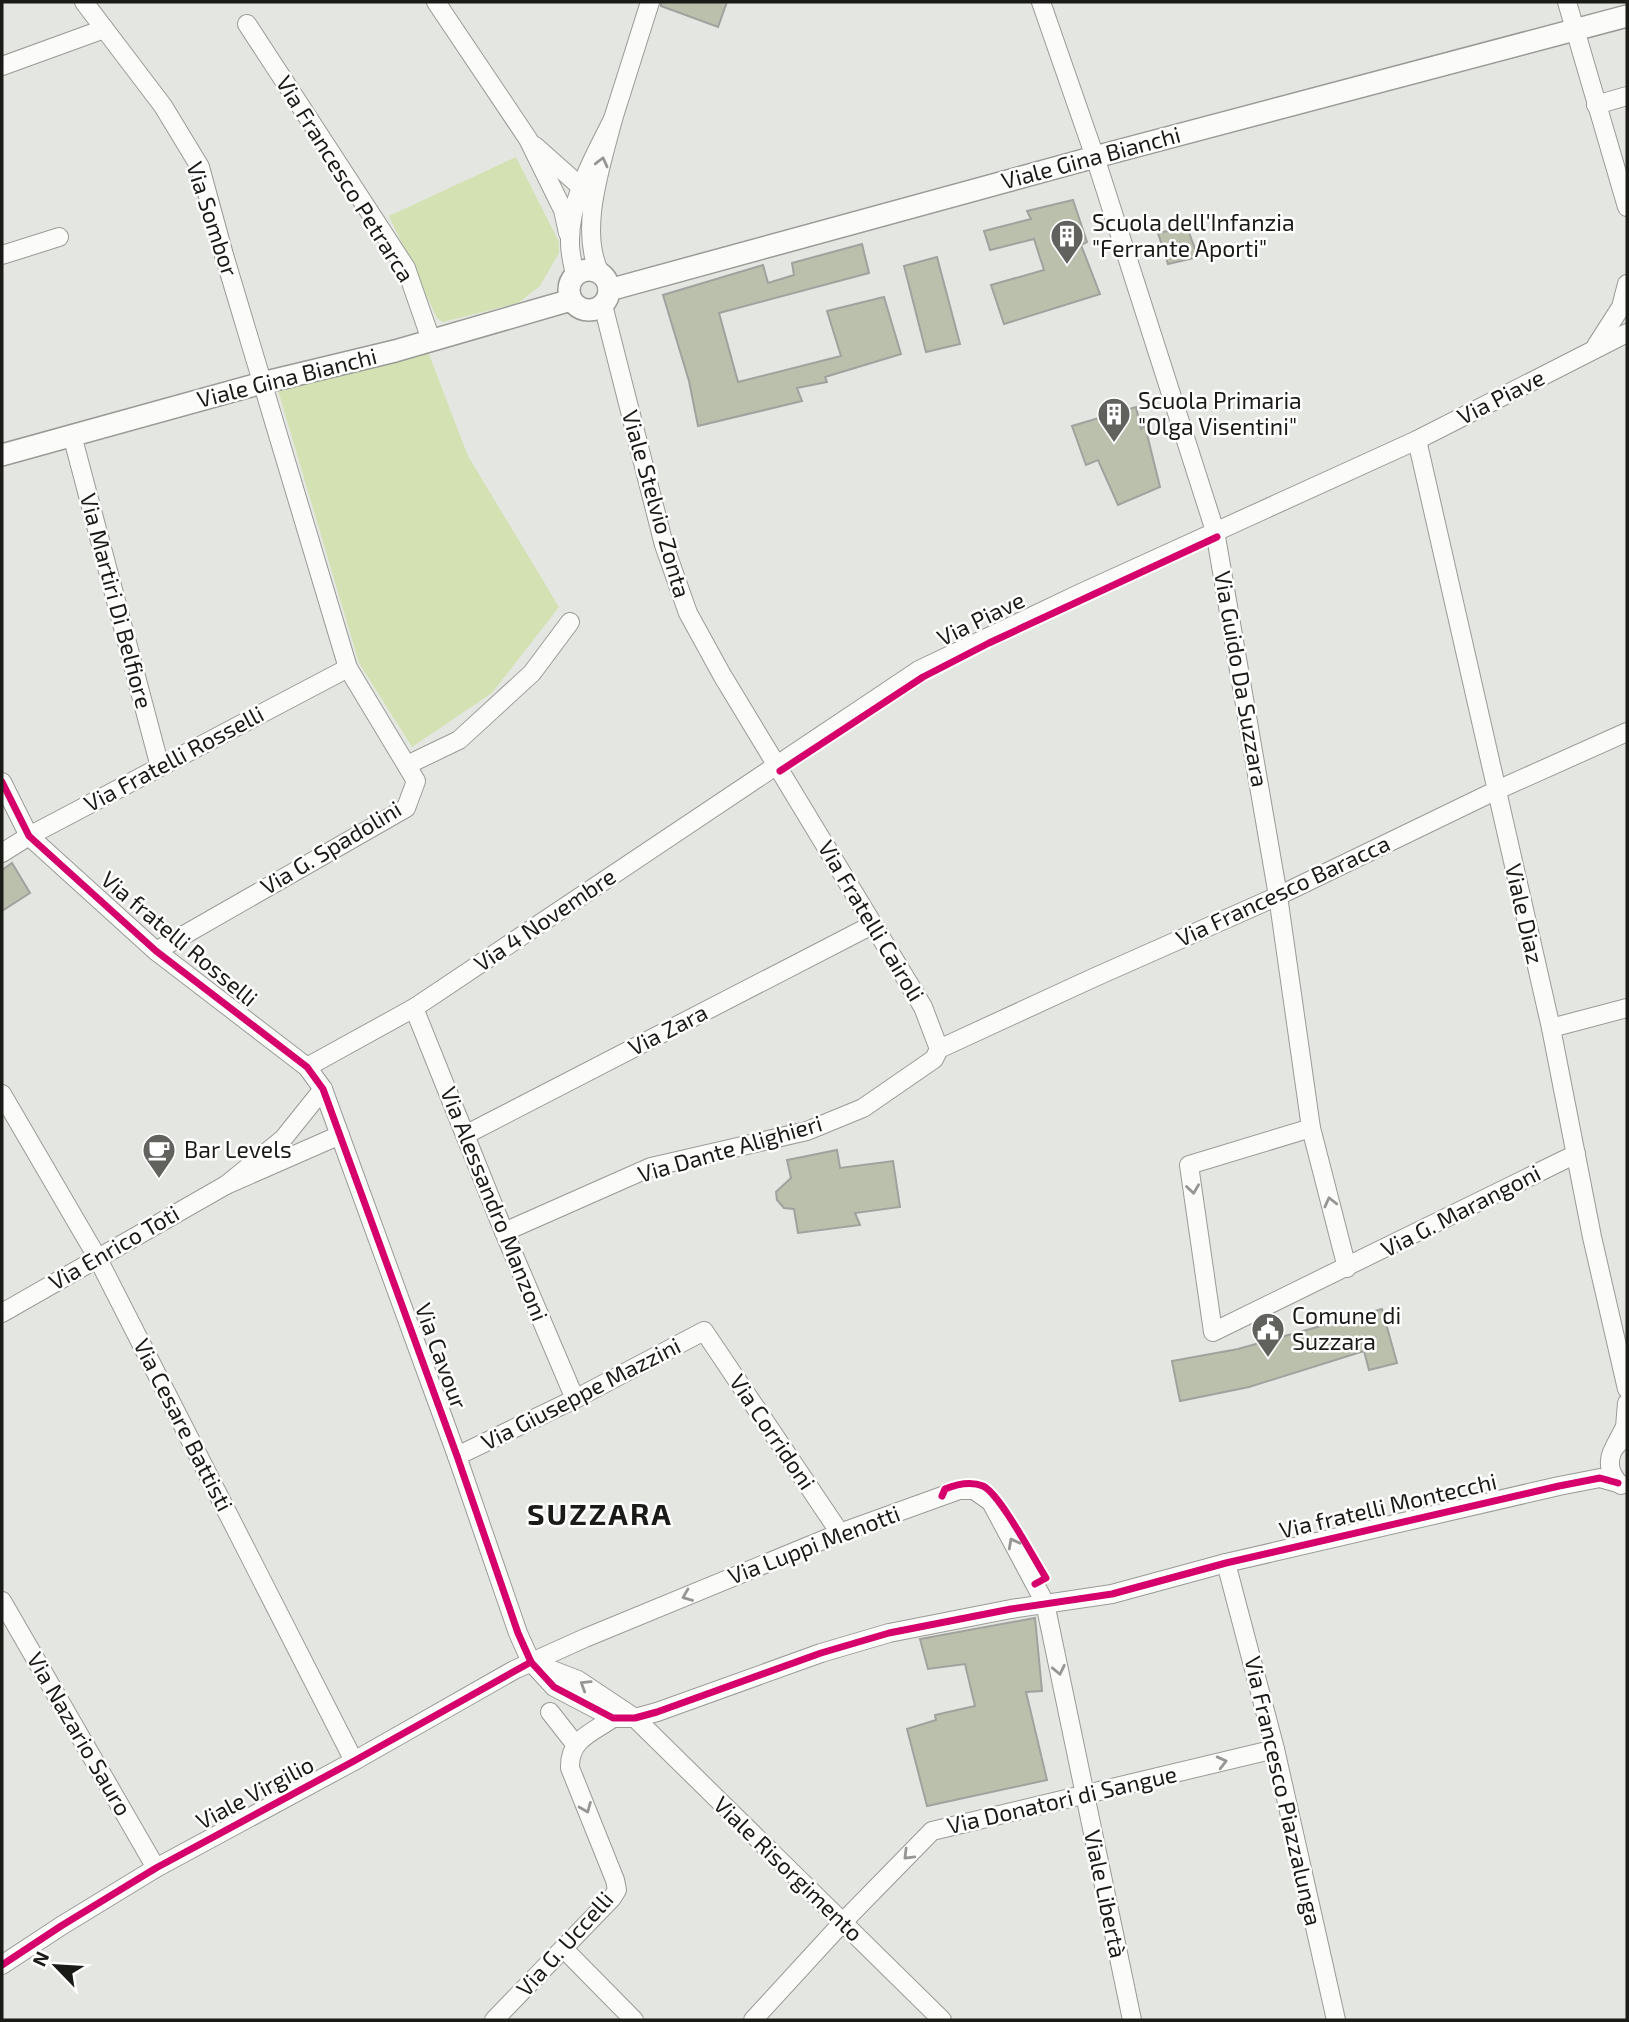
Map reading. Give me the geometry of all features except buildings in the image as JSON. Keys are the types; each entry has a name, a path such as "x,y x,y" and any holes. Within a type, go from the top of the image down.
{"street":[{"name":"Via Sombor","path":"84,2 163,106 200,167 348,668"},
{"path":"436,2 528,139 562,210 570,243"},
{"name":"Viale Stelvio Zonta","path":"650,2 613,119 595,191 592,230 594,262 604,289 664,545 688,613 777,764"},
{"name":"Via Guido Da Suzzara","path":"1041,2 1095,156 1215,531 1278,896 1311,1128 1347,1268"},
{"path":"1566,2 1627,207"},
{"name":"Viale Gina Bianchi","path":"604,289 1627,16"},
{"name":"Via Francesco Petrarca","path":"247,24 398,255 431,340"},
{"path":"2,66 104,29"},
{"path":"1596,105 1627,96"},
{"name":"Viale Stelvio Zonta","path":"575,275 570,243 572,222 581,187 613,119"},
{"path":"528,139 581,187 585,195 585,212 592,230"},
{"path":"2,255 59,237"},
{"path":"587,270 604,289 598,309 585,310 571,300 569,287 575,275 587,270"},
{"path":"1591,351 1610,326 1620,307 1627,284"},
{"name":"Viale Gina Bianchi","path":"2,455 571,300"},
{"name":"Via Piave","path":"777,764 919,670 1417,440 1627,333"},
{"name":"Via Martiri Di Belfiore","path":"72,435 160,767"},
{"name":"Viale Diaz","path":"1417,440 1551,1028 1627,1389"},
{"path":"407,765 458,740 532,673 570,622"},
{"name":"Via G. Spadolini","path":"156,951 406,808 416,782 348,668"},
{"name":"Via Fratelli Rosselli","path":"2,853 29,836 348,668"},
{"name":"Via Francesco Baracca","path":"939,1049 1278,896 1495,791 1627,732"},
{"name":"Via Fratelli Cairoli","path":"777,764 923,1007 939,1049"},
{"name":"Via 4 Novembre","path":"307,1068 414,1008 777,764"},
{"path":"2,782 29,836"},
{"name":"Via fratelli Rosselli","path":"29,836 156,951 307,1068"},
{"name":"Via Zara","path":"465,1135 872,925"},
{"name":"Via Alessandro Manzoni","path":"414,1008 575,1399"},
{"path":"1551,1028 1627,1008"},
{"name":"Via Dante Alighieri","path":"504,1232 651,1167 807,1130 863,1108 934,1059 939,1049"},
{"name":"Via Cavour","path":"307,1068 323,1089 457,1456 518,1633 531,1662 554,1687 613,1718"},
{"name":"Via Enrico Toti","path":"226,1185 283,1139 323,1089"},
{"name":"Via Cesare Battisti","path":"2,1094 97,1257 354,1761"},
{"name":"Via G. Marangoni","path":"1311,1128 1189,1165 1213,1332 1576,1154"},
{"name":"Via Enrico Toti","path":"2,1313 226,1185 340,1135"},
{"name":"Via Giuseppe Mazzini","path":"457,1456 575,1399 704,1331"},
{"name":"Via Corridoni","path":"704,1331 840,1533"},
{"path":"1623,1486 1613,1476 1617,1447 1625,1427 1627,1404"},
{"path":"1559,1486 1594,1471 1617,1447"},
{"path":"1559,1486 1600,1478 1623,1486"},
{"name":"Via fratelli Montecchi","path":"613,1718 635,1718 657,1712 775,1669 889,1633 1045,1603 1112,1594 1226,1563 1559,1486"},
{"name":"Via Luppi Menotti","path":"531,1662 840,1533 959,1490 974,1490 991,1502 1045,1603"},
{"name":"Via Francesco Piazzalunga","path":"1226,1563 1275,1749 1336,2020"},
{"name":"Via Nazario Sauro","path":"2,1601 156,1868"},
{"name":"Viale Libertà","path":"1045,1603 1132,2020"},
{"name":"Viale Virgilio","path":"2,1965 156,1868 531,1662"},
{"name":"Viale Risorgimento","path":"531,1662 578,1680 635,1718 942,2020"},
{"path":"550,1712 575,1744 613,1718"},
{"name":"Via G. Uccelli","path":"494,2020 617,1890 570,1768 571,1751 575,1744"},
{"name":"Via Donatori di Sangue","path":"753,2020 932,1831 1275,1749"},
{"path":"564,1949 634,2020"}],"green space":[{"path":"516,157 559,242 559,253 540,286 518,303 443,322 437,318 389,216"},
{"path":"425,344 468,456 559,607 492,693 412,747 359,663 275,380"}],"cycle path":[{"path":"780,771 923,677 989,643 1217,537"},
{"path":"2,782 29,836 156,951 307,1067 323,1089 457,1456 518,1633 531,1662 554,1687 613,1718 635,1718 657,1712 821,1653 889,1633 1011,1609 1112,1594 1226,1563 1559,1486 1600,1478 1618,1483"},
{"path":"942,1496 945,1489 964,1484 978,1484 990,1491 1046,1578 1035,1584"},
{"path":"2,1965 156,1868 531,1662"}],"place":[{"name":"Scuola dell'Infanzia \"Ferrante Aporti\"","path":"1067,266"},
{"name":"Scuola Primaria \"Olga Visentini\"","path":"1114,444"},
{"name":"Bar Levels","path":"159,1180"},
{"name":"Comune di Suzzara","path":"1268,1359"}],"district":[{"name":"SUZZARA","path":"600,1515"}]}
